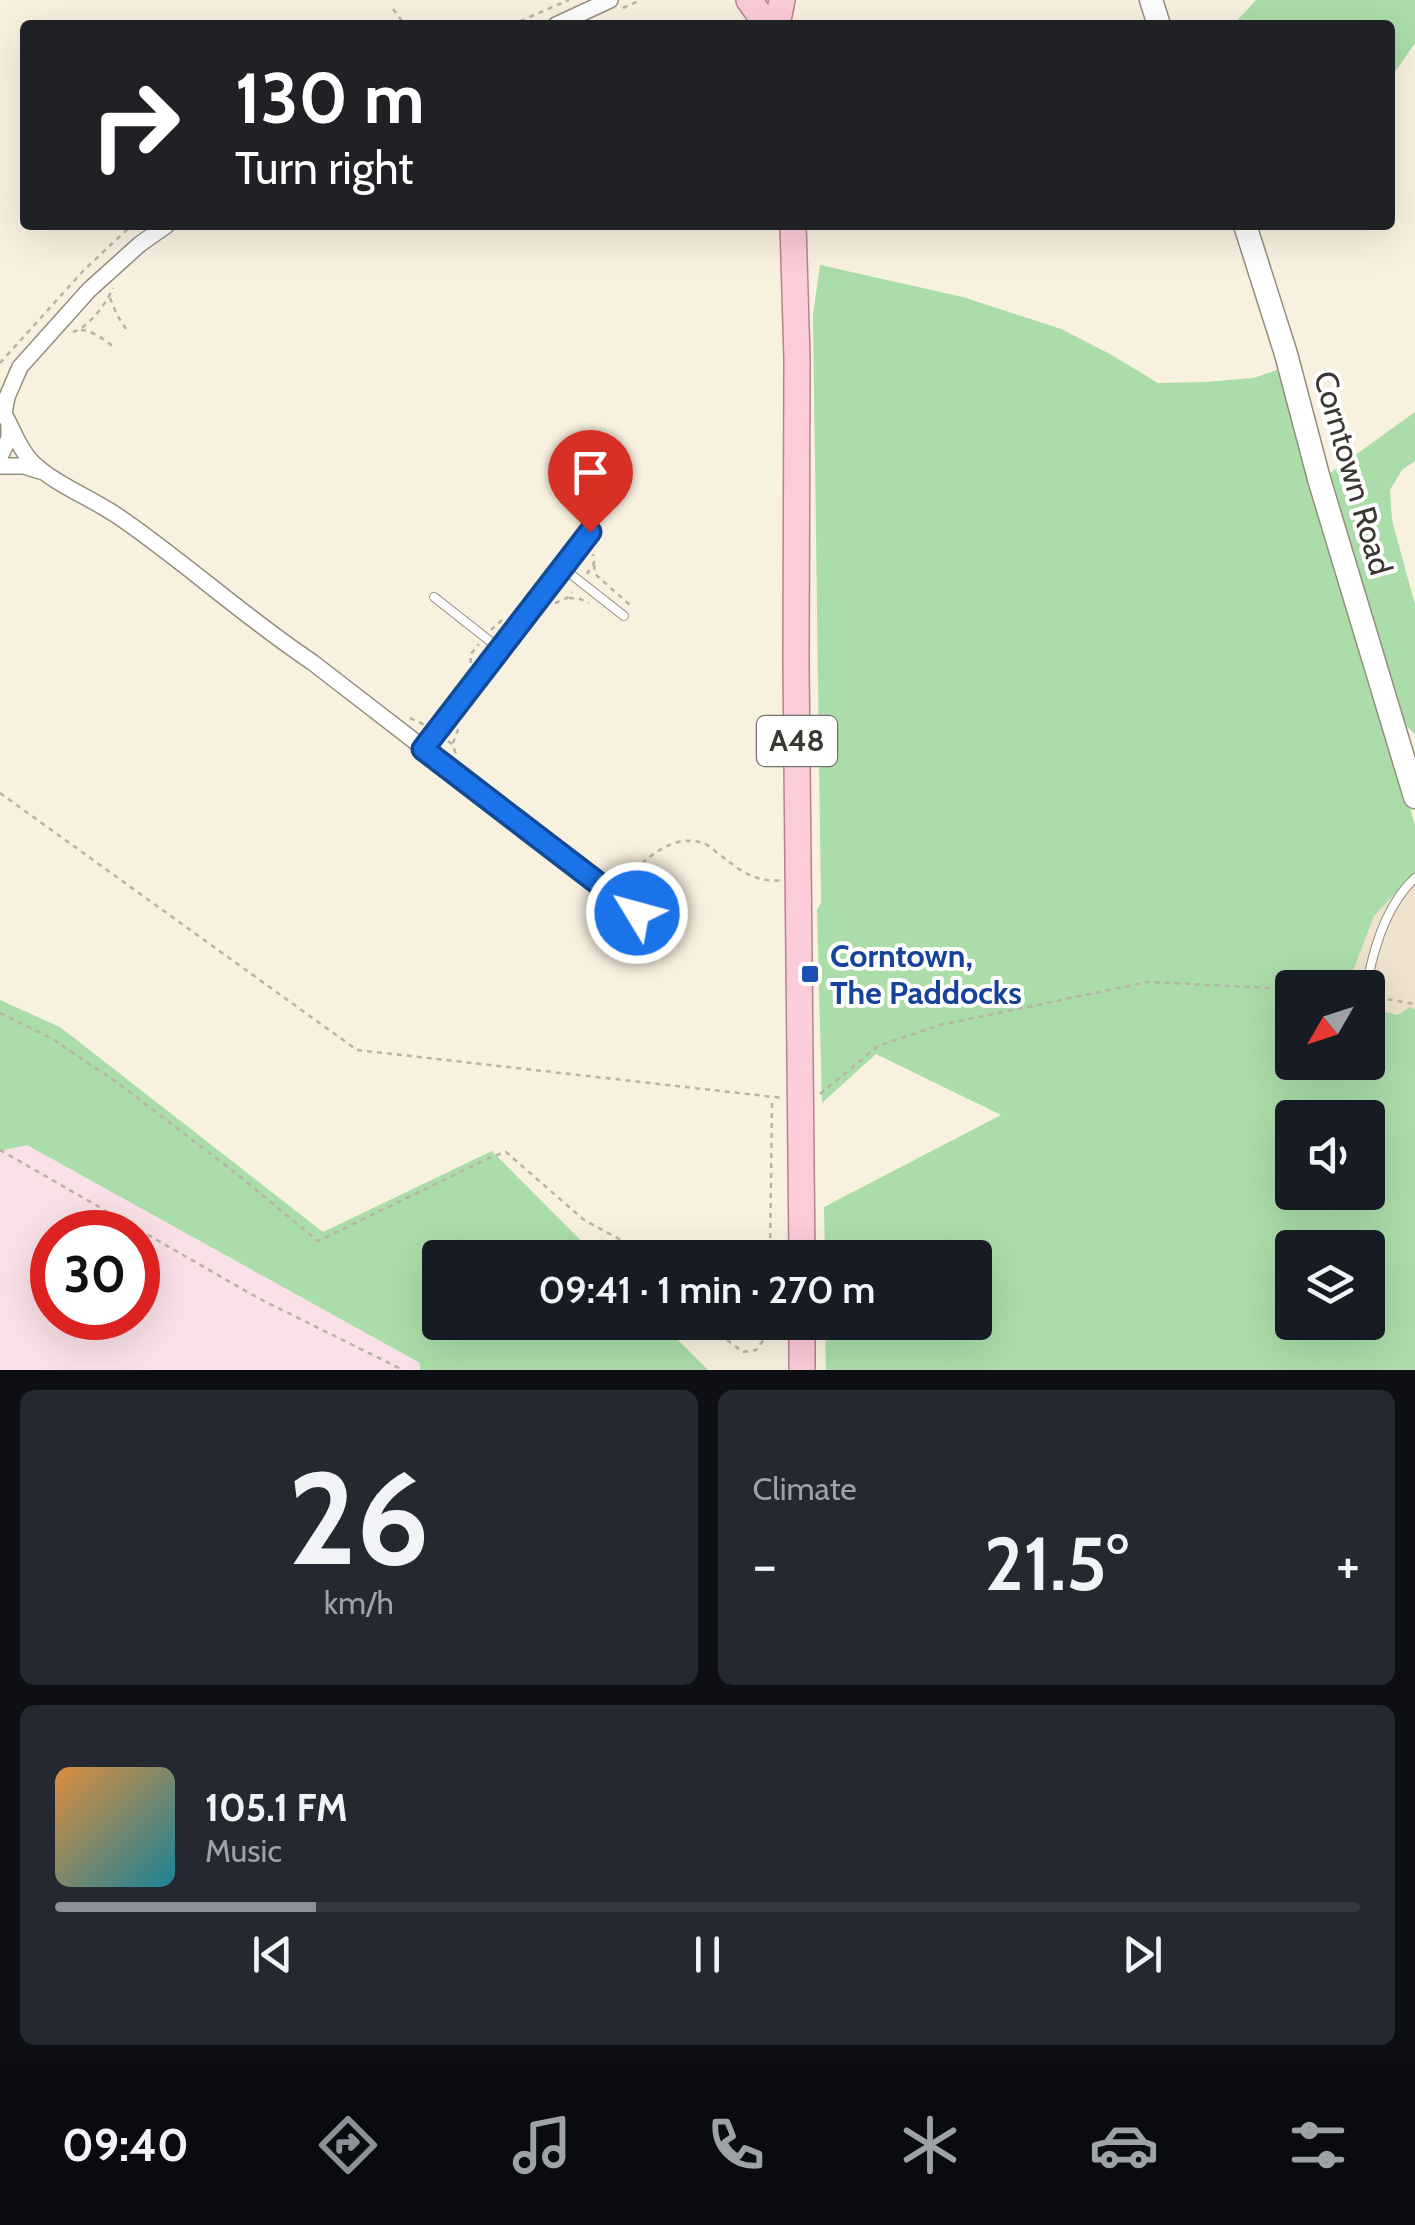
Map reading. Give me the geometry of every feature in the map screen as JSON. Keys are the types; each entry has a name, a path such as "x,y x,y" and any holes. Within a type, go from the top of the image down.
{"main road":[{"name":"A48","path":"793,230 802,1240"},
{"name":"Corntown Road","path":"1247,230 1415,797"},
{"path":"802,1340 802,1370"}],"street":[{"path":"567,20 610,0"},
{"path":"0,378 20,367 90,290 160,230"},
{"path":"0,457 9,438 4,415 8,396 20,367"},
{"path":"4,415 29,459 44,472 120,518 664,933"},
{"path":"0,466 24,466 44,472"},
{"path":"423,749 590,532"}],"lane":[{"path":"562,568 624,616"},
{"path":"434,598 500,649"},
{"path":"1370,970 1374,948 1388,916 1415,878"}],"path":[{"path":"522,20 568,0"},
{"path":"393,9 401,20"},
{"path":"0,363 84,270 127,230"},
{"path":"80,330 110,296 116,282"},
{"path":"110,296 128,332"},
{"path":"65,337 74,331 88,330 114,348"},
{"path":"594,563 596,574 633,608"},
{"path":"567,598 580,598 598,608"},
{"path":"405,717 436,732 453,745 457,756"},
{"path":"0,793 357,1050 772,1097 817,1097 878,1046 940,1025 1148,982 1275,989"},
{"path":"624,888 620,886 656,853 667,845 684,841 704,842 752,878 788,878"},
{"path":"1385,999 1415,1004"},
{"path":"0,1013 51,1038 114,1081 234,1171 318,1241 506,1152 584,1220 620,1240"},
{"path":"770,1240 772,1097"},
{"path":"0,1150 258,1298 403,1370"},
{"path":"727,1340 743,1352 756,1350 764,1340"}],"shaded area":[{"path":"1415,872 1415,1009 1399,1015 1385,1012 1385,970 1353,970 1374,916"},
{"path":"26,1144 145,1210 30,1210 30,1340 160,1340 160,1218 420,1363 420,1370 0,1370 0,1151"}],"green space":[{"path":"1256,0 1415,0 1415,43 1395,72 1395,20 1238,20"},
{"path":"820,265 963,297 1061,329 1158,383 1253,378 1283,368 1415,825 1415,872 1374,916 1353,970 1275,970 1275,1080 1385,1080 1385,1012 1398,1015 1410,1007 1415,1009 1415,1370 826,1370 825,1340 992,1340 992,1240 825,1240 824,1207 1001,1115 876,1054 822,1103 817,910 821,903 813,315"},
{"path":"1415,412 1415,461 1402,470 1390,490 1392,520 1415,605 1415,734 1401,721 1326,476"},
{"path":"0,1000 60,1027 323,1232 492,1151 580,1240 422,1240 422,1340 678,1340 708,1370 420,1370 420,1363 160,1219 160,1210 144,1210 27,1145 0,1151"}],"place":[{"name":"Corntown, The Paddocks","path":"810,974"}],"route":[{"path":"590,532 423,749 637,913"}]}
